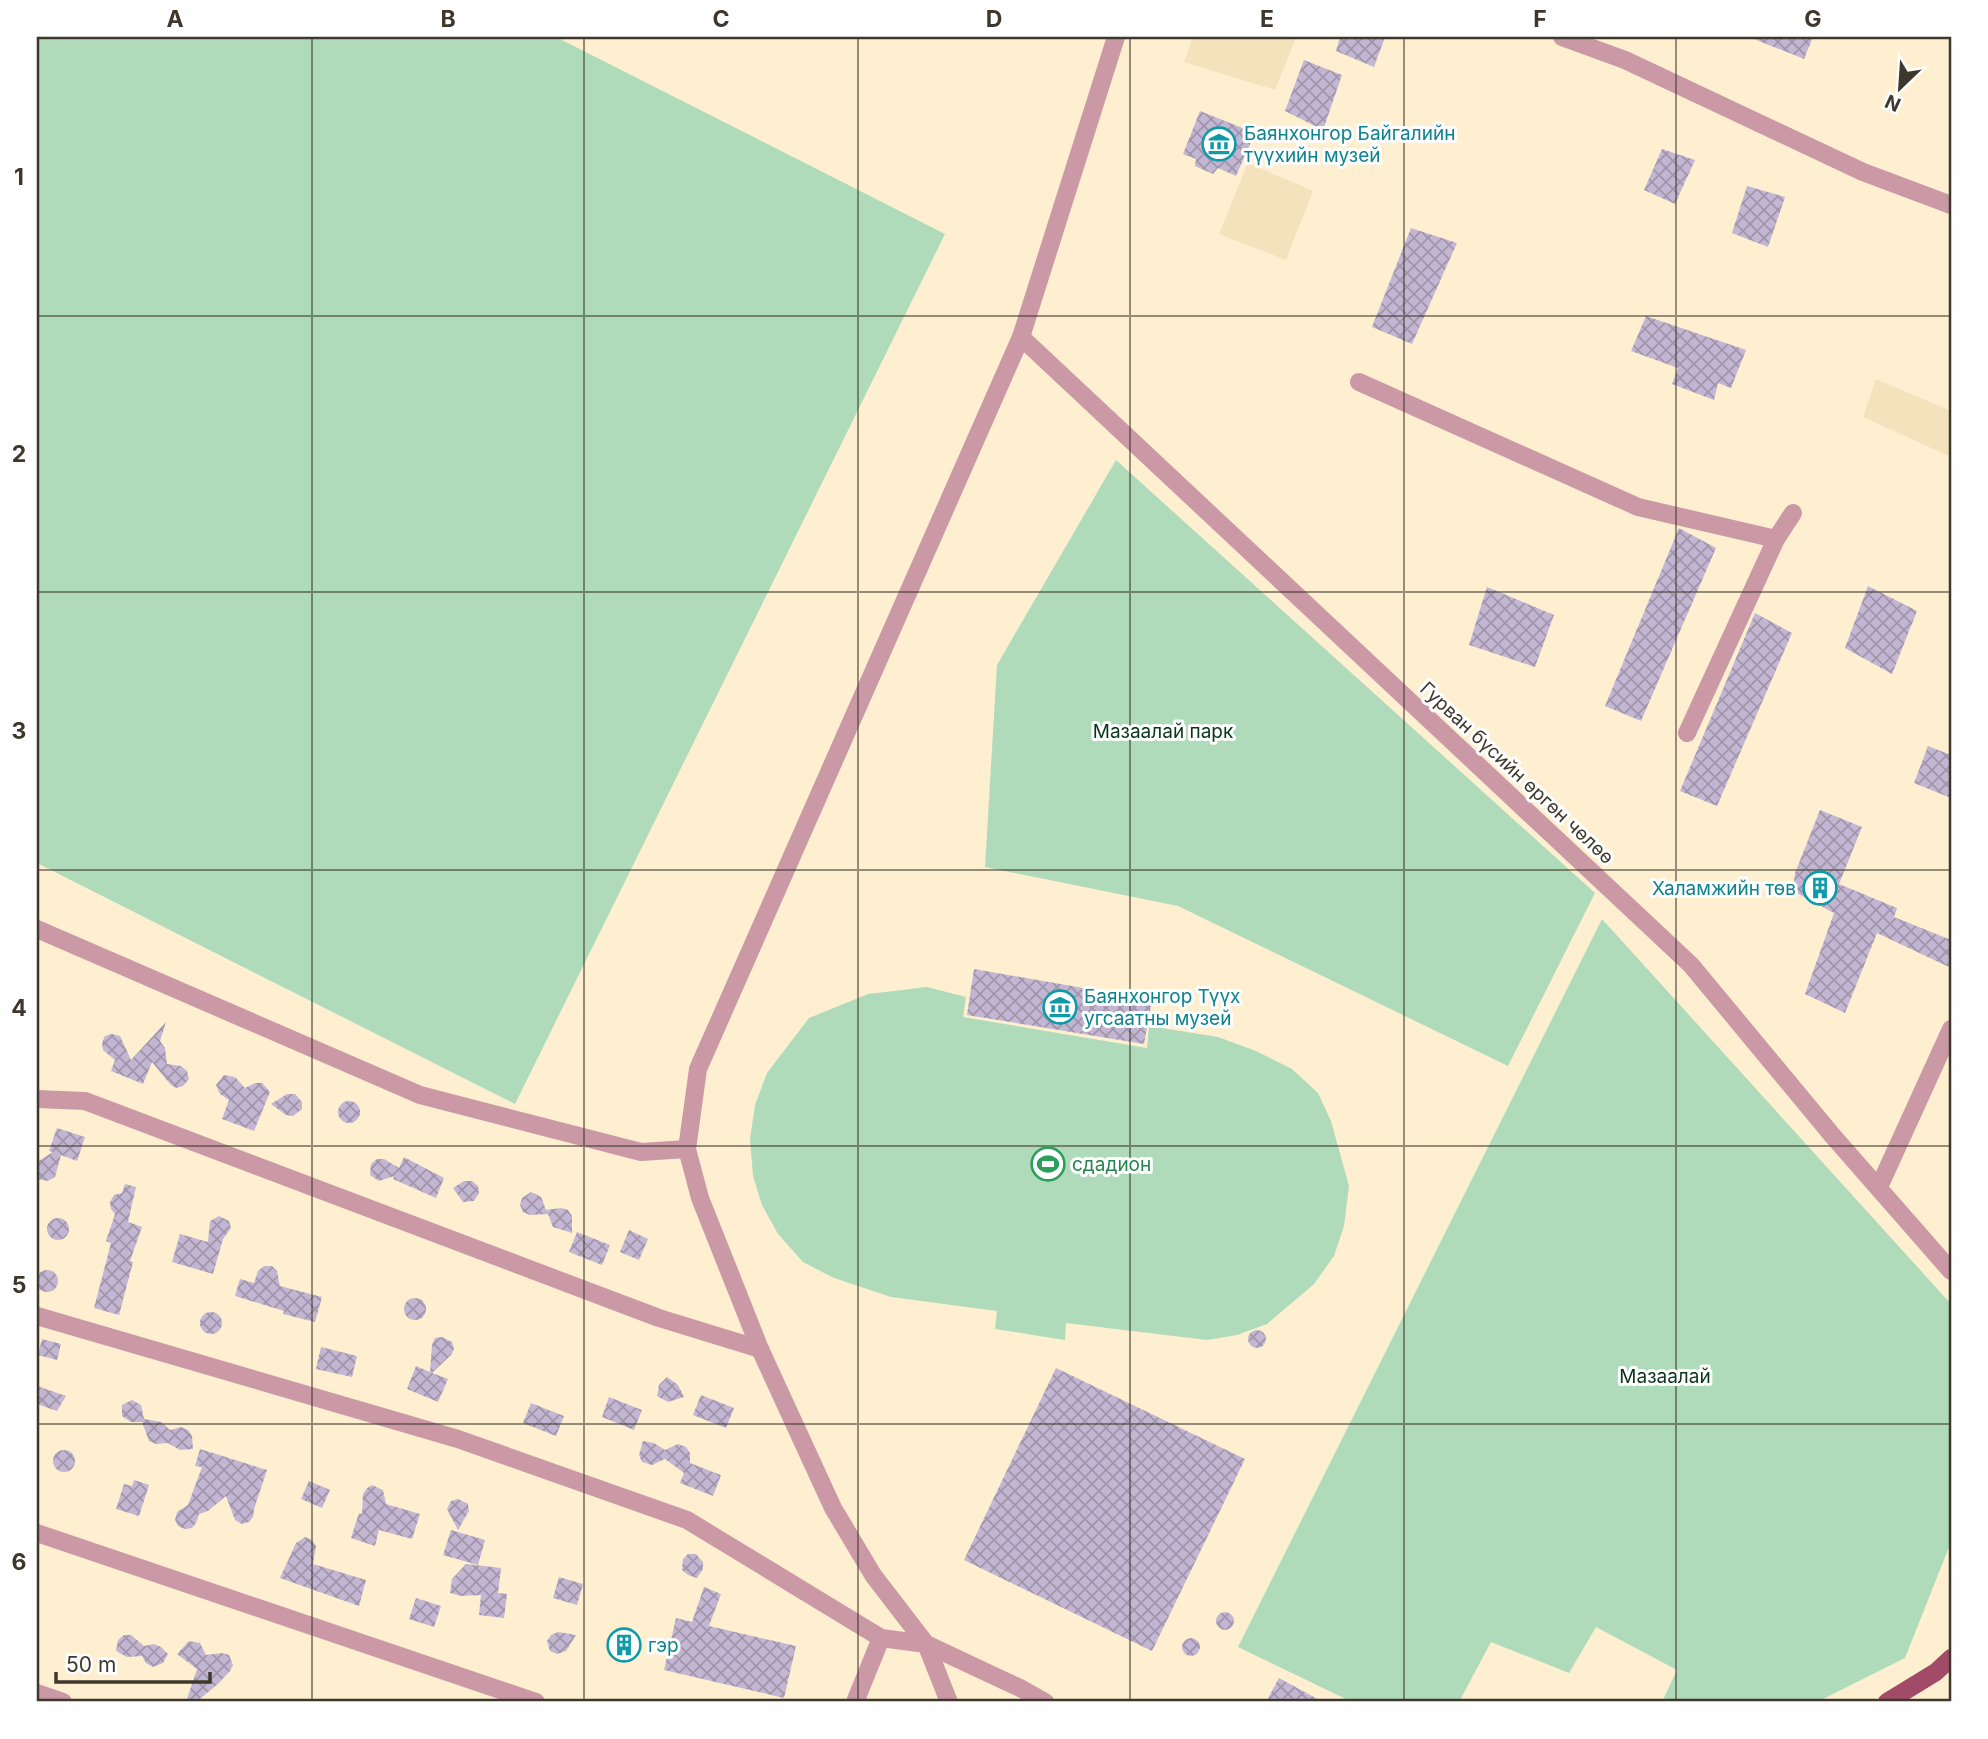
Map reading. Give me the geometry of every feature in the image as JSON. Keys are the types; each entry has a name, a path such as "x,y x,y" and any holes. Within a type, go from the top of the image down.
{"main road":[{"path":"1887,1702 1936,1672 1951,1658"}],"street":[{"path":"949,1702 926,1644 873,1574 833,1508 760,1349 700,1198 687,1149 698,1069 1021,337 1116,37"},
{"path":"1562,37 1625,60 1863,172 1951,205"},
{"name":"Гурван бүсийн өргөн чөлөө","path":"1021,337 1691,965 1832,1135 1951,1271"},
{"path":"1359,382 1638,507 1776,539"},
{"path":"1687,733 1776,539 1793,513"},
{"path":"37,929 420,1095 641,1153 687,1149"},
{"path":"1879,1186 1951,1029"},
{"path":"37,1099 85,1101 659,1318 760,1349"},
{"path":"37,1316 458,1439 687,1520 881,1638 926,1644 1045,1702"},
{"path":"37,1532 536,1702"},
{"path":"855,1702 881,1638"},
{"path":"37,1693 63,1702"}],"shaded area":[{"path":"1193,37 1286,37 1295,40 1275,90 1184,62"},
{"path":"1248,163 1313,191 1286,260 1219,234"},
{"path":"1876,379 1951,411 1951,457 1863,417"}],"green space":[{"path":"37,37 556,37 945,234 515,1104 37,863"},
{"name":"Мазаалай парк","path":"1116,460 1595,893 1508,1066 1178,906 985,867 997,665"},
{"name":"Мазаалай","path":"1602,919 1951,1304 1951,1542 1905,1658 1817,1702 1662,1702 1677,1670 1596,1627 1569,1673 1491,1642 1459,1702 1352,1702 1238,1647"},
{"name":"сдадион","path":"927,987 966,997 963,1017 1147,1048 1149,1026 1218,1037 1256,1051 1292,1069 1318,1093 1331,1121 1349,1186 1344,1226 1334,1256 1314,1284 1267,1324 1237,1335 1207,1340 1066,1323 1065,1340 995,1329 997,1311 891,1297 834,1278 803,1262 778,1234 762,1205 753,1176 750,1139 755,1105 767,1073 809,1018 868,994"}],"building":[{"path":"1340,37 1385,37 1374,67 1336,51"},
{"path":"1749,37 1813,37 1804,59"},
{"path":"1304,60 1342,75 1323,130 1285,111"},
{"name":"Баянхонгор Байгалийн түүхийн музей","path":"1200,111 1255,133 1236,176 1218,168 1213,174 1195,166 1196,159 1183,154"},
{"path":"1662,149 1695,160 1675,204 1644,190"},
{"path":"1747,186 1785,197 1768,247 1732,233"},
{"path":"1411,228 1457,243 1412,344 1372,327"},
{"path":"1646,316 1746,350 1731,388 1718,383 1714,400 1672,384 1678,368 1631,351"},
{"path":"1679,528 1716,548 1641,721 1605,706"},
{"path":"1868,586 1917,611 1892,674 1845,648"},
{"path":"1487,587 1554,615 1535,667 1469,645"},
{"path":"1755,613 1792,633 1717,806 1680,791"},
{"path":"1928,746 1951,755 1951,798 1914,783"},
{"name":"Халамжийн төв","path":"1820,810 1862,827 1839,884 1897,908 1894,917 1951,940 1951,968 1877,933 1845,1013 1805,994 1834,913 1793,891 1795,873"},
{"name":"Баянхонгор Түүх угсаатны музей","path":"974,969 1152,1000 1144,1044 967,1015"},
{"path":"166,1022 160,1041 165,1048 167,1064 181,1066 187,1071 189,1079 183,1086 176,1088 170,1084 152,1062 143,1084 111,1071 115,1060 103,1050 105,1036 120,1036 131,1060"},
{"path":"224,1075 235,1077 245,1088 262,1083 270,1092 254,1131 222,1119 229,1100 220,1094 216,1085"},
{"path":"287,1094 295,1094 302,1102 302,1109 293,1116 286,1115 271,1104"},
{"path":"349,1101 357,1104 360,1112 357,1120 349,1123 341,1120 338,1112 341,1104"},
{"path":"57,1128 85,1137 77,1161 61,1155 55,1177 48,1181 37,1179 37,1162 53,1152 49,1151"},
{"path":"404,1157 444,1178 436,1198 393,1179 394,1176 379,1181 370,1175 371,1164 377,1159 384,1159 399,1168"},
{"path":"464,1181 472,1181 478,1186 479,1193 474,1201 463,1202 453,1188"},
{"path":"125,1184 136,1187 128,1222 142,1227 130,1261 133,1262 119,1315 94,1308 111,1243 106,1241 115,1214 110,1202 114,1195 122,1193"},
{"path":"531,1192 541,1197 546,1210 568,1210 572,1216 572,1233 553,1227 548,1214 530,1215 523,1212 520,1205 522,1198"},
{"path":"219,1216 229,1221 231,1228 223,1239 213,1274 172,1262 180,1234 208,1242 210,1221"},
{"path":"58,1218 66,1221 69,1229 66,1237 58,1240 50,1237 47,1229 50,1221"},
{"path":"629,1230 648,1239 639,1260 620,1252"},
{"path":"577,1232 610,1245 602,1265 569,1252"},
{"path":"264,1266 272,1266 277,1271 280,1286 322,1297 315,1322 283,1314 284,1311 235,1296 240,1279 254,1283 258,1271"},
{"path":"47,1270 55,1273 58,1281 55,1289 47,1292 39,1289 36,1281 39,1273"},
{"path":"415,1298 423,1301 426,1309 423,1317 415,1320 407,1317 404,1309 407,1301"},
{"path":"211,1312 219,1315 222,1323 219,1331 211,1334 203,1331 200,1323 203,1315"},
{"path":"1257,1330 1263,1333 1266,1339 1263,1345 1257,1348 1251,1345 1248,1339 1251,1333"},
{"path":"442,1337 452,1342 454,1349 432,1373 448,1379 438,1402 407,1389 416,1366 430,1372 432,1345 435,1338"},
{"path":"42,1339 61,1344 57,1360 38,1355"},
{"path":"321,1347 357,1356 352,1377 316,1369"},
{"path":"1056,1368 1245,1459 1152,1651 964,1560"},
{"path":"667,1377 678,1385 684,1397 668,1402 657,1396 659,1385"},
{"path":"37,1386 66,1396 57,1411 37,1404"},
{"path":"701,1395 734,1408 726,1428 693,1415"},
{"path":"609,1397 642,1410 634,1430 602,1417"},
{"path":"132,1400 141,1405 144,1419 161,1422 170,1430 181,1427 188,1430 192,1436 193,1449 180,1450 168,1443 156,1444 149,1441 142,1422 131,1422 122,1416 122,1405"},
{"path":"531,1403 564,1416 556,1436 523,1423"},
{"path":"643,1441 654,1443 665,1450 678,1444 686,1447 690,1453 690,1463 721,1475 713,1496 680,1483 684,1473 665,1459 652,1465 642,1462 639,1455"},
{"path":"200,1449 267,1470 253,1517 249,1522 242,1524 235,1520 226,1496 208,1511 199,1514 192,1528 178,1526 175,1520 177,1512 188,1505 202,1467 195,1466"},
{"path":"64,1450 72,1453 75,1461 72,1469 64,1472 56,1469 53,1461 56,1453"},
{"path":"134,1480 149,1485 139,1516 116,1509 124,1484 132,1486"},
{"path":"309,1481 330,1490 322,1508 301,1499"},
{"path":"372,1485 383,1490 386,1504 420,1514 412,1539 379,1530 375,1546 351,1538 359,1513 362,1514 363,1494"},
{"path":"458,1499 468,1504 469,1511 458,1530 447,1509 451,1501"},
{"path":"451,1530 485,1540 478,1565 443,1555"},
{"path":"305,1537 312,1540 316,1546 313,1564 366,1580 359,1606 280,1578 296,1543"},
{"path":"688,1554 696,1554 703,1562 703,1569 697,1578 682,1570 683,1559"},
{"path":"466,1564 501,1568 498,1593 507,1594 504,1618 479,1615 481,1595 461,1596 450,1593 452,1579"},
{"path":"559,1577 583,1584 577,1605 553,1598"},
{"path":"704,1587 721,1594 709,1626 796,1646 784,1698 664,1670 676,1618 692,1622"},
{"path":"416,1598 441,1606 434,1627 409,1619"},
{"path":"1225,1612 1231,1615 1234,1621 1231,1627 1225,1630 1219,1627 1216,1621 1219,1615"},
{"path":"558,1632 576,1635 566,1651 557,1654 550,1651 547,1641 551,1635"},
{"path":"124,1635 131,1635 144,1646 154,1644 161,1647 168,1654 163,1663 153,1667 146,1663 142,1656 127,1657 116,1651 118,1640"},
{"path":"1191,1638 1197,1641 1200,1647 1197,1653 1191,1656 1185,1653 1182,1647 1185,1641"},
{"path":"189,1641 200,1643 206,1655 229,1655 233,1665 218,1684 196,1702 186,1702 197,1669 177,1654"},
{"path":"1279,1678 1323,1702 1266,1702"}],"place":[{"name":"Баянхонгор Байгалийн түүхийн музей","path":"1219,144"},
{"name":"Халамжийн төв","path":"1820,888"},
{"name":"Баянхонгор Түүх угсаатны музей","path":"1060,1007"},
{"name":"сдадион","path":"1048,1164"},
{"name":"гэр","path":"624,1645"}]}
